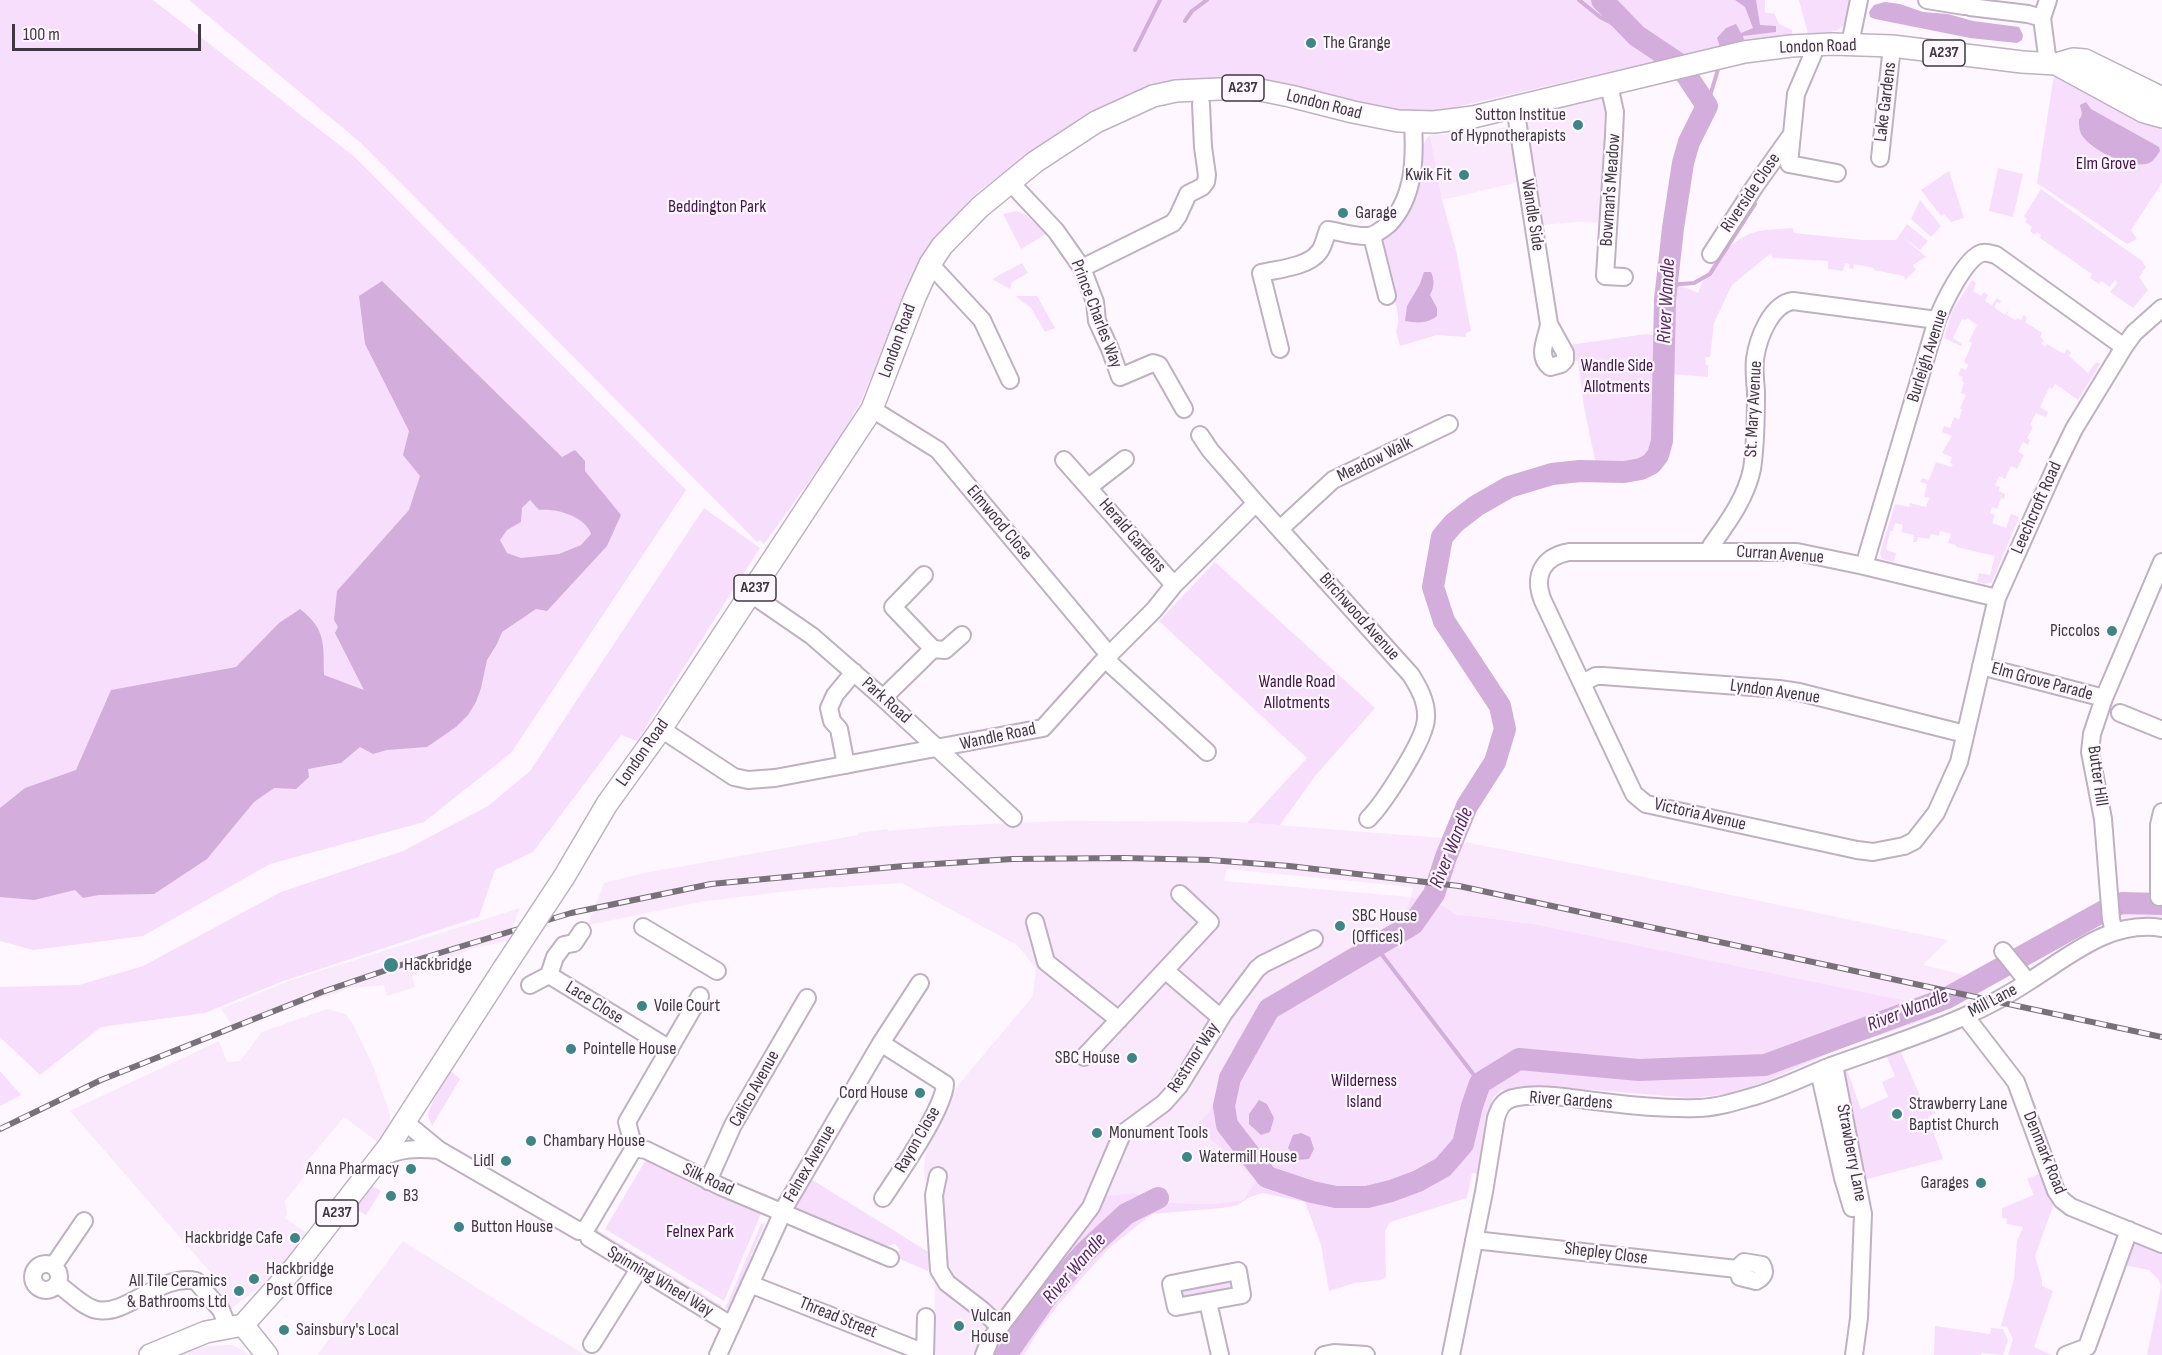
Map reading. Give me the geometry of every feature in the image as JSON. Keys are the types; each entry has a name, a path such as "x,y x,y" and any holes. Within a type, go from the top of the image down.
{"main road":[{"name":"London Road","path":"236,1326 295,1267 380,1159 564,877 607,804 661,729 872,409 910,307 930,264 942,246 980,207 1010,182 1035,162 1095,123 1153,96 1176,91 1242,88 1290,96 1383,119 1434,122 1473,117 1716,59 1760,50 1814,44 1892,46 2022,62 2052,63 2073,59 2085,60 2162,98"},
{"name":"London Road","path":"2052,63 2144,112 2162,117"},
{"path":"150,1355 206,1332 236,1326 267,1355"}],"street":[{"path":"1850,44 1859,0"},
{"path":"1927,0 2042,18"},
{"path":"2048,0 2042,18 2052,63"},
{"name":"Riverside Close","path":"1814,44 1813,54 1796,94 1789,164 1838,173"},
{"name":"Lake Gardens","path":"1880,158 1892,46"},
{"name":"Bowman's Meadow","path":"1609,85 1615,112 1605,276 1624,277"},
{"path":"1082,268 1173,223 1188,194 1202,187 1206,182 1201,104"},
{"name":"Wandle Side","path":"1515,107 1549,324"},
{"path":"1280,349 1261,273 1313,258 1320,251 1328,230 1355,236 1372,236 1391,221 1405,201 1412,174 1413,122"},
{"name":"Riverside Close","path":"1711,254 1775,157 1793,134"},
{"name":"Prince Charles Way","path":"1010,182 1056,231 1082,268 1095,302 1097,321 1120,377 1154,363 1159,365 1184,409"},
{"path":"1372,236 1387,296"},
{"name":"Burleigh Avenue","path":"1864,566 1937,320 1951,290 1974,257 1989,253 1996,255 2124,346"},
{"path":"930,264 982,320 1010,380"},
{"name":"St. Mary Avenue","path":"1711,552 1711,546 1747,487 1752,469 1756,423 1755,359 1769,321 1779,306 1793,301 1937,320"},
{"name":"Leechcroft Road","path":"1965,734 1997,598 2074,429 2124,346 2134,333 2162,308"},
{"name":"Elmwood Close","path":"872,409 938,450 1107,657 1207,752"},
{"name":"Meadow Walk","path":"1280,529 1333,480 1449,424"},
{"name":"Birchwood Avenue","path":"1200,435 1210,450 1256,503 1411,675 1422,694 1426,719 1421,736 1380,807 1368,819"},
{"name":"Herald Gardens","path":"1089,487 1125,459"},
{"name":"Herald Gardens","path":"1064,460 1174,585"},
{"name":"Wandle Road","path":"661,729 734,777 761,780 1043,728 1107,657 1154,610 1174,585 1256,503"},
{"path":"1724,528 1736,547 1736,552"},
{"name":"Curran Avenue","path":"1559,554 1581,552 1797,552 1997,598"},
{"name":"Victoria Avenue","path":"1559,554 1543,567 1538,583 1543,601 1634,794 1647,804 1857,850 1874,852 1904,846 1914,841 1936,813 1959,762 1965,734"},
{"name":"Butter Hill","path":"2113,925 2103,819 2090,752 2092,734 2104,698 2162,562"},
{"path":"924,575 893,607 933,649 945,650 962,635"},
{"name":"Park Road","path":"751,594 812,636 884,698 1013,818"},
{"path":"884,698 933,649"},
{"name":"Elm Grove Parade","path":"1980,666 2104,698"},
{"path":"846,765 839,729 832,721 829,708 835,695 854,672"},
{"name":"Lyndon Avenue","path":"1582,683 1596,676 1603,676 1779,689 1965,734"},
{"path":"2120,713 2162,730"},
{"path":"2159,897 2158,825 2162,812"},
{"path":"1084,1057 1210,922 1180,894"},
{"path":"1035,922 1046,962 1119,1020"},
{"name":"Mill Lane","path":"1826,1068 1965,1016 2023,976 2089,942 2113,925 2162,928"},
{"path":"643,927 717,971"},
{"name":"Lace Close","path":"530,985 549,975 555,957 564,945 574,943 582,931"},
{"name":"Restmor Way","path":"984,1355 990,1340 1091,1207 1122,1134 1164,1103 1179,1086 1221,1018 1258,968 1314,939"},
{"path":"2003,951 2023,976"},
{"name":"Restmor Way","path":"1166,971 1221,1018"},
{"name":"Lace Close","path":"549,975 670,1049"},
{"name":"Felnex Avenue","path":"718,1355 782,1213 881,1042 920,983"},
{"path":"586,1234 634,1148 627,1122 700,996"},
{"name":"Calico Avenue","path":"708,1181 733,1125 807,998"},
{"name":"Denmark Road","path":"1965,1016 2016,1082 2056,1191 2062,1200 2071,1207 2162,1244"},
{"name":"Rayon Close","path":"881,1042 945,1084 942,1100 912,1155 883,1198"},
{"name":"River Gardens","path":"1451,1355 1496,1118 1504,1102 1511,1098 1564,1096 1660,1108 1701,1108 1770,1092 1826,1068"},
{"name":"Strawberry Lane","path":"1826,1068 1863,1214 1859,1318 1854,1355"},
{"name":"Spinning Wheel Way","path":"405,1122 439,1150 586,1234 731,1325"},
{"name":"Silk Road","path":"634,1148 646,1150 708,1181 890,1258"},
{"name":"Spinning Wheel Way","path":"380,1159 409,1149 439,1150"},
{"path":"938,1176 934,1195 939,1270 947,1283 982,1310 999,1328"},
{"path":"54,1265 84,1221"},
{"path":"2066,1355 2087,1347 2129,1230"},
{"name":"Shepley Close","path":"1474,1240 1737,1269"},
{"path":"41,1264 54,1265 60,1276 58,1284 46,1290 38,1287 33,1279 34,1270 41,1264"},
{"path":"592,1344 639,1269"},
{"path":"58,1284 84,1303 97,1310 105,1310 130,1302 165,1284 180,1280 196,1281 236,1326"},
{"name":"Thread Street","path":"750,1284 925,1354"},
{"path":"1208,1302 1220,1355"},
{"path":"925,1354 926,1317"},
{"path":"1324,1355 1335,1353 1366,1355"}],"shaded area":[{"path":"1735,0 1756,0 1760,25 1776,26 1776,32 1743,36 1744,40 1720,47 1717,38 1726,28 1736,24 1741,33 1753,28 1745,7"},
{"path":"1885,2 1900,4 1923,12 1948,14 1973,21 2019,27 2023,35 2022,40 2017,43 1970,38 1870,17 1869,12 1874,5"},
{"path":"1606,96 1608,112 1604,223 1577,222 1541,225 1524,117"},
{"path":"2086,102 2091,109 2159,147 2160,151 2155,158 2151,162 2134,164 2113,158 2093,147 2081,134 2079,128 2082,114 2080,105"},
{"path":"1510,126 1519,182 1442,200 1430,135 1480,133"},
{"path":"1424,272 1431,272 1432,275 1434,284 1430,295 1437,308 1437,316 1422,322 1405,321 1407,306"},
{"path":"382,281 562,457 575,450 585,461 585,471 621,515 607,546 547,611 536,609 502,632 487,660 481,688 468,715 456,727 427,747 387,750 373,754 360,747 341,763 308,769 309,777 296,789 274,788 254,802 207,859 154,894 99,895 83,898 75,890 34,900 0,897 0,808 25,788 76,770 111,690 236,667 279,623 300,609 315,624 322,639 324,675 364,690 335,633 338,627 334,620 337,591 409,510 420,476 403,455 409,431 365,344 359,296","holes":["530,500 539,510 553,510 569,514 583,522 591,534 581,545 559,554 521,558 507,553 500,540 507,530 521,522 522,508"]},
{"path":"1066,821 1238,822 1443,838 1948,940 1923,965 1964,975 1946,1009 1534,924 1455,914 1440,905 1411,897 1404,916 1383,941 1268,999 1237,1040 1202,1132 1256,1180 1244,1200 1214,1204 1170,1203 1133,1193 984,1355 934,1355 935,1277 924,1169 929,1120 1033,996 1036,968 1017,945 902,883 807,889 706,901 588,925 604,883 644,873 858,835 858,833 943,826","holes":["1227,869 1413,887 1411,897 1224,881"]},
{"path":"520,908 507,941 473,948 412,976 415,987 387,996 384,985 351,988 233,1027 221,1009 289,981"},
{"path":"2127,908 2162,909 2162,923 2120,918 2119,911"},
{"path":"327,1009 346,1014 354,1026 373,1066 390,1114 390,1124 379,1143 344,1117 303,1166 309,1171 285,1201 287,1214 285,1218 311,1236 259,1287 231,1309 205,1286 211,1273 70,1111 219,1041 227,1062 240,1061 262,1032"},
{"path":"1259,1100 1267,1104 1274,1118 1270,1132 1261,1135 1249,1124 1249,1114"},
{"path":"1301,1133 1310,1137 1314,1149 1309,1159 1297,1160 1288,1148 1293,1135"},
{"path":"403,1241 534,1324 586,1355 317,1355"},
{"path":"233,1345 251,1355 183,1355 205,1346"}],"green space":[{"path":"0,0 153,0 356,158 686,490 511,753 424,822 270,864 143,936 33,950 0,941"},
{"name":"Beddington Park","path":"189,0 1765,0 1765,13 1774,13 1779,24 1792,30 1793,36 1621,69 1439,111 1399,110 1322,98 1283,87 1114,104 1046,141 969,201 915,272 861,401 838,441 764,544 760,540 757,542 361,143"},
{"path":"1799,0 1855,0 1845,24 1840,29 1827,33 1808,34"},
{"name":"Elm Grove","path":"2054,75 2078,88 2162,123 2162,183 2131,230 2137,239 2127,244 2037,183"},
{"path":"1430,135 1442,200 1456,250 1471,331 1466,333 1466,337 1437,335 1400,346 1396,331 1398,316 1392,292 1395,286 1389,263 1383,258 1381,239 1417,174 1421,174 1422,148"},
{"path":"1998,168 2023,174 2013,217 1989,211"},
{"path":"1949,171 1964,218 1951,222 1944,214 1941,216 1921,190"},
{"path":"2041,189 2142,261 2146,267 2139,277 2148,290 2133,308 2110,292 2117,283 2115,280 2110,287 2101,281 2099,284 2090,278 2092,274 2040,238 2041,235 2037,232 2035,235 2030,231 2032,227 2025,222 2027,219 2024,216"},
{"path":"1920,200 1941,226 1931,237 1911,219"},
{"path":"1017,211 1026,215 1046,234 1021,249 1003,214"},
{"path":"1907,224 1928,241 1920,250 1903,237 1926,257 1913,265 1916,270 1905,280 1904,276 1874,270 1874,268 1854,264 1853,269 1849,268 1850,264 1845,263 1843,271 1828,269 1828,261 1773,258 1771,253 1732,285 1714,323 1710,357 1705,357 1708,377 1670,374 1675,283 1698,293 1708,272 1723,252 1743,237 1765,230 1793,228 1794,233 1863,240 1896,240"},
{"path":"1022,263 1028,273 1012,282 1010,289 992,279"},
{"path":"1972,280 1976,283 1973,291 1981,296 1984,292 1988,295 1985,301 1992,305 1997,298 2001,301 1997,302 1994,307 2005,315 2009,310 2007,315 2015,320 2017,318 2021,320 2024,315 2027,318 2025,322 2042,333 2040,337 2044,340 2041,344 2045,347 2047,344 2064,354 2067,349 2071,352 2069,356 2088,373 2096,362 2100,364 2078,400 2055,384 2052,389 2049,388 2040,407 2048,412 2046,417 2036,413 2030,425 2033,427 2027,438 2030,440 2028,445 2023,442 2018,452 2024,455 2017,469 2011,466 2005,479 1999,476 1995,485 2000,487 1999,491 2005,494 1997,509 1992,507 1990,513 1995,515 1992,523 2006,528 2011,514 2019,517 1992,582 1985,584 1977,582 1979,573 1990,575 1995,556 1948,543 1951,534 1940,531 1939,536 1931,534 1929,539 1918,537 1917,542 1913,542 1914,535 1901,532 1903,525 1895,523 1893,531 1890,531 1886,550 1896,553 1894,562 1882,559 1880,553 1895,504 1909,507 1910,503 1926,507 1929,498 1924,497 1927,484 1920,482 1922,478 1929,480 1936,462 1951,467 1953,464 1950,463 1952,457 1942,453 1952,436 1942,432 1944,426 1950,428 1954,417 1959,419 1962,410 1960,408 1966,395 1961,393 1963,377 1958,375 1961,368 1966,370 1968,365 1964,362 1972,343 1969,341 1977,325 1967,318 1962,319 1953,338 1962,344 1961,346 1944,338 1952,311"},
{"path":"1015,296 1037,296 1055,328 1045,332 1031,308"},
{"name":"Wandle Side Allotments","path":"1646,334 1654,335 1652,446 1649,454 1644,460 1630,465 1596,465 1584,407 1578,361 1572,360 1569,345"},
{"path":"704,508 760,548 637,741 621,735 533,852 495,870 479,917 283,981 205,1013 101,1027 40,1075 0,1037 0,987 79,985 143,966 281,892 403,851 488,806 530,771"},
{"name":"Wandle Road Allotments","path":"1215,562 1375,708 1315,776 1280,825 1247,823 1307,758 1159,621"},
{"name":"Wilderness Island","path":"1411,897 1441,905 1455,914 1534,924 1946,1009 1921,1021 1839,1049 1765,1082 1728,1094 1692,1098 1545,1086 1501,1090 1493,1098 1486,1123 1481,1174 1472,1173 1467,1198 1390,1222 1385,1231 1386,1277 1380,1280 1355,1283 1329,1291 1321,1245 1305,1202 1263,1193 1250,1197 1238,1205 1152,1214 1108,1249 1058,1305 1024,1355 984,1355 1097,1197 1133,1193 1170,1203 1214,1204 1244,1200 1256,1180 1202,1132 1198,1123 1209,1113 1237,1040 1268,999 1383,941 1404,916"},
{"path":"1901,1052 1923,1103 1936,1113 1928,1117 1943,1159 1860,1181 1838,1074 1847,1070 1861,1109 1888,1097 1882,1082 1895,1076 1887,1057"},
{"path":"449,1070 460,1079 432,1126 428,1116 429,1110"},
{"path":"0,1071 21,1095 0,1106"},
{"name":"Felnex Park","path":"648,1156 763,1209 724,1301 605,1229"},
{"path":"2046,1171 2055,1201 2035,1256 2042,1286 2053,1291 2034,1347 2052,1355 2008,1355 2013,1339 2007,1327 2001,1326 2014,1279 2017,1241 2023,1227 2006,1224 2007,1219 2002,1218 2002,1208 2034,1195 2027,1179"},
{"path":"811,1179 930,1253 928,1271 893,1256 900,1250 895,1244 886,1246 792,1208"},
{"path":"372,1186 381,1191 366,1215 355,1209"},
{"path":"765,1223 730,1308 725,1309 761,1224"},
{"path":"597,1226 599,1231 722,1306 719,1311 592,1235"},
{"path":"2130,1233 2162,1247 2162,1355 2147,1355 2161,1286 2159,1280 2149,1270 2119,1264"},
{"path":"1233,1279 1235,1290 1183,1301 1177,1290"},
{"path":"1935,1326 1990,1334 1991,1328 2003,1329 2008,1340 2003,1355 1982,1353 1981,1355 1934,1355"}],"waterway":[{"path":"1135,50 1160,0"},
{"path":"1185,21 1192,11 1207,0"},
{"path":"1579,0 1600,17 1637,36"},
{"name":"River Wandle","path":"1602,0 1637,36 1679,64 1707,106 1689,142 1683,163 1673,228 1665,300 1662,441 1658,455 1651,464 1641,469 1624,472 1580,471 1552,474 1509,487 1476,506 1454,523 1442,537 1433,587 1444,621 1500,706 1505,729 1495,762 1467,806 1434,894 1413,924 1269,1009 1230,1078 1224,1106 1227,1125 1267,1177 1312,1192 1336,1197 1367,1197 1418,1181 1443,1167 1463,1144 1480,1083 1519,1059 1639,1070 1765,1065 1947,998 2109,908 2122,903 2162,904"},
{"path":"1707,106 1719,66"},
{"path":"1668,285 1694,283 1710,274 1755,204"},
{"path":"1376,947 1480,1083"},
{"name":"River Wandle","path":"1006,1355 1047,1296 1085,1252 1126,1214 1158,1198"}],"railway":[{"path":"0,1129 101,1080 322,992 410,962 571,913 711,884 904,866 1012,859 1210,860 1289,866 1459,886 2162,1037"}],"place":[{"name":"The Grange","path":"1311,43"},
{"name":"Sutton Institue of Hypnotherapists","path":"1578,125"},
{"name":"Kwik Fit","path":"1464,175"},
{"name":"Garage","path":"1343,213"},
{"name":"Piccolos","path":"2112,631"},
{"name":"SBC House (Offices)","path":"1340,926"},
{"name":"Hackbridge","path":"391,965"},
{"name":"Voile Court","path":"642,1006"},
{"name":"Pointelle House","path":"571,1049"},
{"name":"SBC House","path":"1132,1058"},
{"name":"Cord House","path":"920,1093"},
{"name":"Strawberry Lane Baptist Church","path":"1897,1114"},
{"name":"Monument Tools","path":"1097,1133"},
{"name":"Chambary House","path":"531,1141"},
{"name":"Watermill House","path":"1187,1157"},
{"name":"Lidl","path":"506,1161"},
{"name":"Anna Pharmacy","path":"411,1169"},
{"name":"Garages","path":"1981,1183"},
{"name":"B3","path":"391,1196"},
{"name":"Button House","path":"459,1227"},
{"name":"Hackbridge Cafe","path":"295,1238"},
{"name":"Hackbridge Post Office","path":"254,1279"},
{"name":"All Tile Ceramics & Bathrooms Ltd","path":"239,1291"},
{"name":"Vulcan House","path":"959,1326"},
{"name":"Sainsbury's Local","path":"284,1330"}]}
